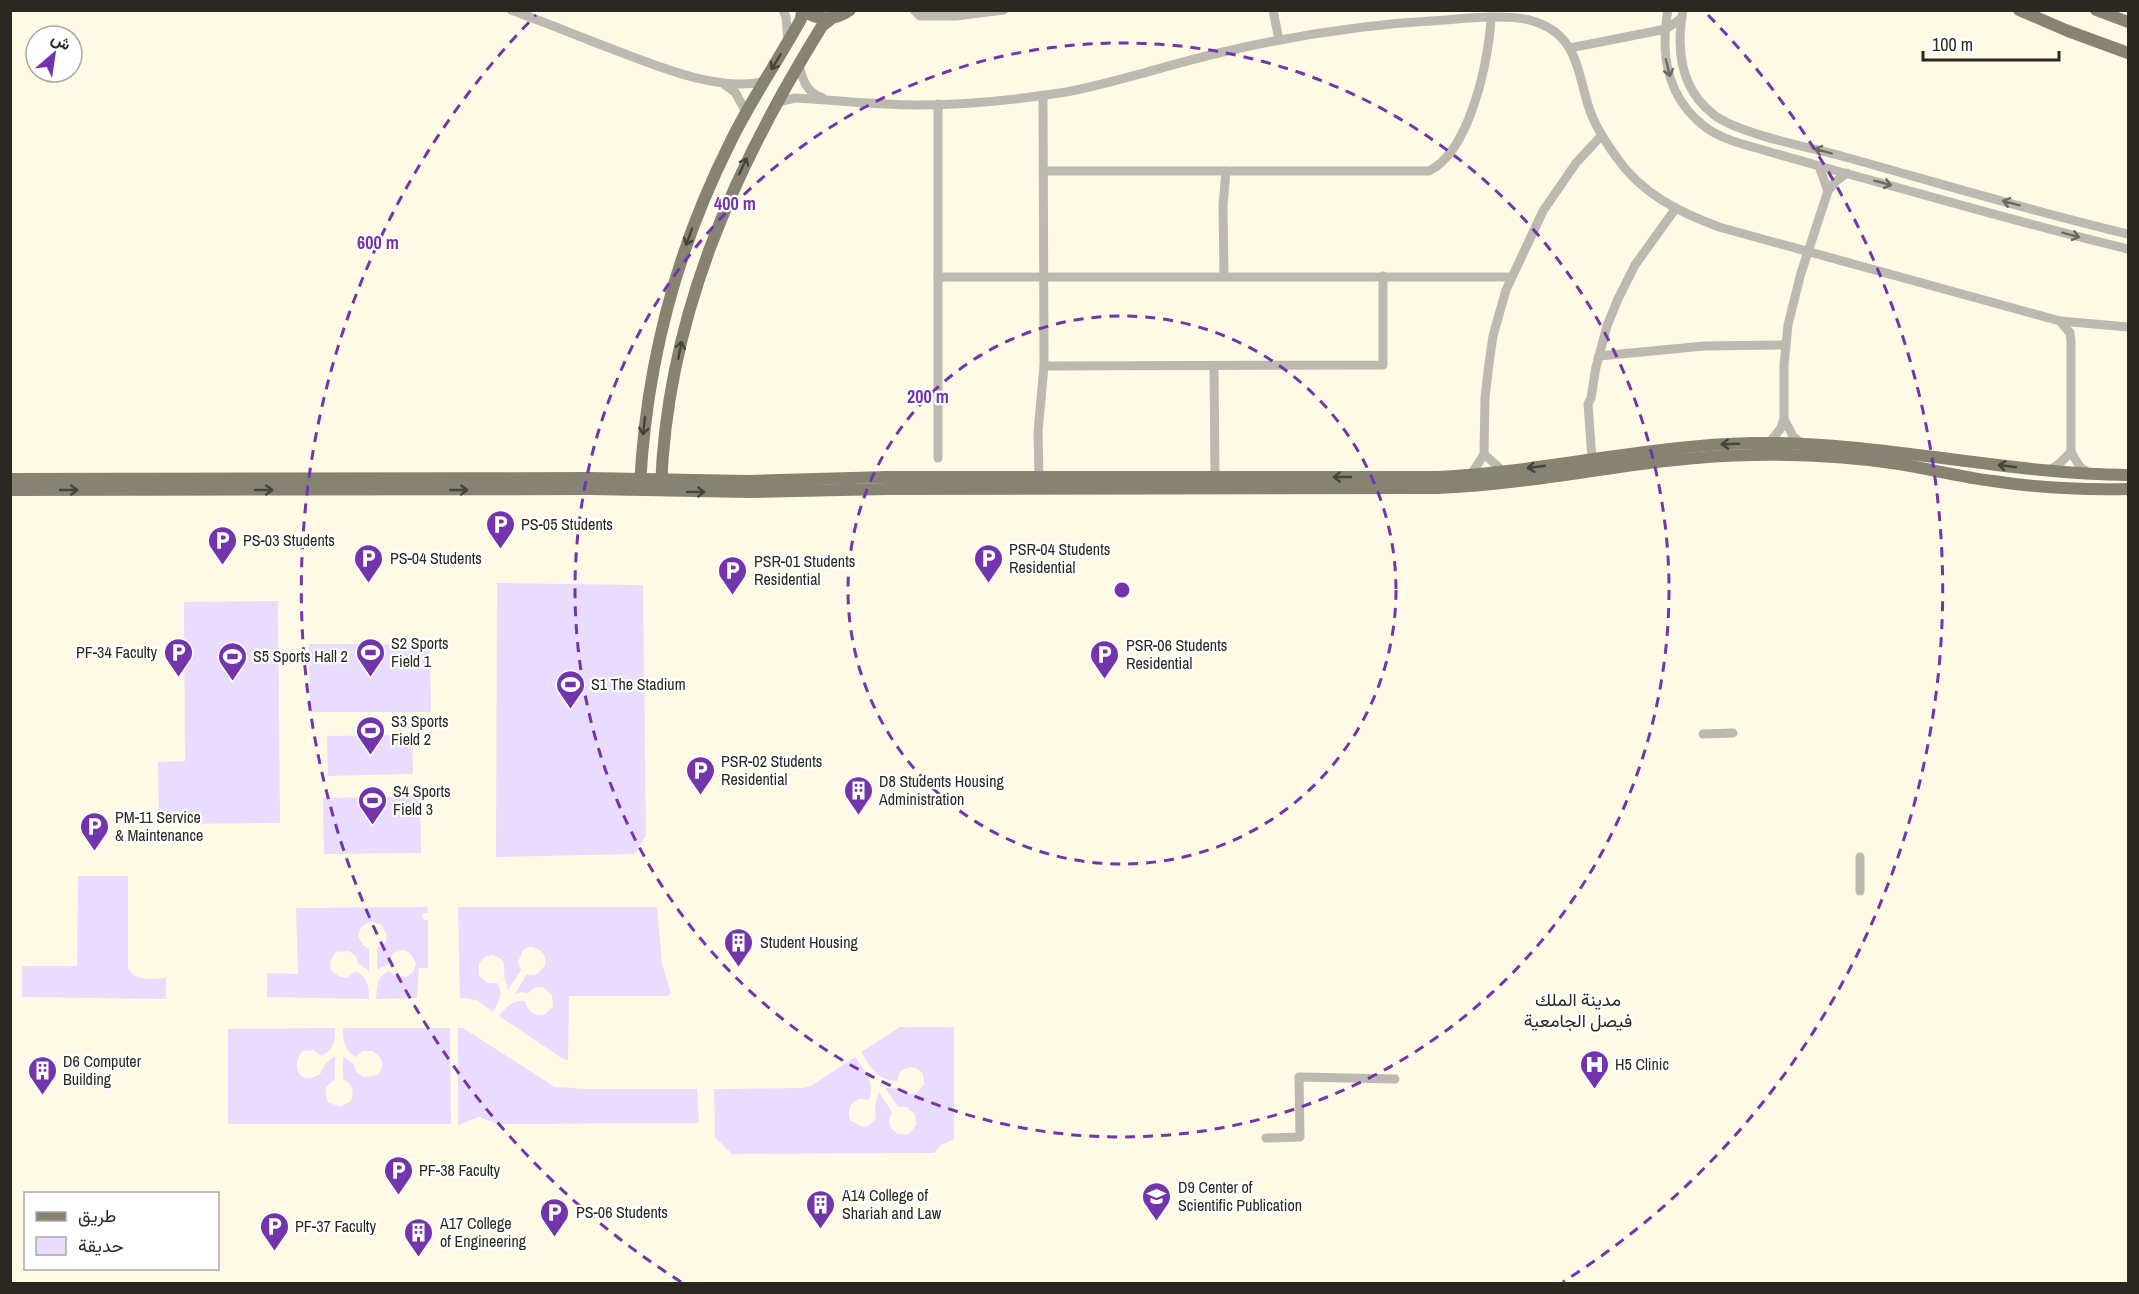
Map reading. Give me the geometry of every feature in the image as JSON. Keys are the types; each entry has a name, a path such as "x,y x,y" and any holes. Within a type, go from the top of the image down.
{"main road":[{"path":"662,485 670,402 692,297 728,199 748,156 822,26 850,10"},
{"path":"2019,10 2128,53"},
{"path":"2096,10 2128,22"},
{"path":"640,485 643,435 659,339 671,291 698,212 746,112 801,19 802,11 816,18 831,19"},
{"path":"10,490 662,485 887,477 1471,475 1681,447 1769,443 1864,448 2048,471 2128,475"},
{"path":"662,485 748,492 909,489 1438,488 1488,486 1683,458 1754,455 1863,459 1983,480 2055,489 2128,489"},
{"path":"10,478 640,485"}],"street":[{"path":"511,10 650,63 723,83 748,85 763,82"},
{"path":"783,10 786,17 788,42"},
{"path":"914,10 920,16 956,16 1004,10"},
{"path":"1273,10 1279,40"},
{"path":"1668,10 1664,53 1671,80 1684,106 1704,127 1736,142 1819,166 2128,249"},
{"path":"1570,48 1666,29 1682,14"},
{"path":"1682,14 1679,52 1690,87 1713,115 1727,123 1824,152 2128,234"},
{"path":"1044,171 1430,171 1437,167 1453,148 1464,129 1479,93 1488,58 1491,18"},
{"path":"778,102 795,98 914,105 1043,95 1111,82 1221,52 1279,40 1399,23 1491,18 1530,20 1552,30 1570,48 1580,71 1589,108 1617,159 1632,177 1657,199 1692,217 1719,227 2060,321 2128,327"},
{"path":"799,65 806,99"},
{"path":"723,83 735,92 746,112"},
{"path":"805,86 819,97 831,101"},
{"path":"1039,477 1038,432 1044,366 1043,95"},
{"path":"938,104 938,458"},
{"path":"1471,475 1484,454 1485,398 1493,336 1511,277 1543,211 1576,163 1602,135"},
{"path":"1819,166 1828,191"},
{"path":"1224,276 1222,206 1226,171"},
{"path":"1769,443 1781,428 1784,419 1788,325 1808,251 1828,191 1847,173"},
{"path":"1592,459 1588,404 1607,326 1627,280 1676,208"},
{"path":"1044,366 1383,365 1383,276"},
{"path":"938,277 1511,277"},
{"path":"2060,321 2070,333 2071,341 2071,452 2080,467 2093,475"},
{"path":"1599,356 1704,346 1786,345"},
{"path":"1214,366 1215,477"},
{"path":"1784,419 1793,436 1802,444"},
{"path":"2048,471 2059,465 2071,452"},
{"path":"1484,454 1504,471"},
{"path":"1703,734 1733,733"},
{"path":"1860,857 1860,891"},
{"path":"1266,1138 1300,1137 1299,1077 1395,1079"}],"green space":[{"name":"S1 The Stadium","path":"497,583 643,585 646,836 634,854 496,857"},
{"name":"S5 Sports Hall 2","path":"278,601 280,823 159,824 158,762 185,761 184,602"},
{"name":"S2 Sports Field 1","path":"309,644 430,644 431,712 310,712"},
{"name":"S3 Sports Field 2","path":"412,735 413,774 328,776 327,736"},
{"name":"S4 Sports Field 3","path":"420,796 421,853 324,854 323,798"},
{"path":"78,876 128,876 128,968 139,978 166,978 166,999 22,997 22,966 77,966"},
{"path":"427,907 428,913 422,916 424,920 428,920 428,968 419,968 417,998 376,999 378,982 385,973 389,971 395,976 407,977 414,971 416,963 410,953 403,950 393,953 388,964 377,970 377,948 386,942 387,935 381,924 370,922 361,927 358,936 363,945 369,949 369,971 358,963 356,956 349,951 336,952 330,962 331,970 338,976 347,978 356,971 363,977 368,987 369,999 267,997 267,973 298,974 296,908"},
{"path":"458,907 657,907 662,964 671,993 668,996 569,996 568,1060 563,1059 499,1016 517,1001 525,1001 530,1011 538,1015 545,1014 553,1007 552,995 543,987 534,988 528,993 515,994 527,974 538,973 545,965 544,955 540,950 530,947 523,950 518,962 521,970 508,990 501,959 492,955 485,957 479,963 479,976 487,983 497,983 500,990 499,1001 493,1012 477,1000 460,998"},
{"path":"900,1027 954,1027 954,1139 941,1145 934,1153 732,1154 715,1137 714,1089 803,1088 811,1086 855,1057 868,1077 871,1094 869,1100 860,1099 852,1105 849,1110 850,1120 862,1127 870,1125 876,1118 875,1105 879,1092 892,1112 889,1120 891,1128 898,1134 909,1134 916,1125 915,1114 907,1107 898,1107 885,1088 899,1088 905,1093 916,1094 924,1085 923,1074 918,1069 909,1068 900,1072 897,1081 884,1078 879,1076 861,1052"},
{"path":"335,1028 334,1041 329,1050 322,1056 313,1050 303,1051 299,1056 297,1067 301,1075 310,1078 320,1074 335,1056 335,1079 326,1087 326,1096 328,1102 340,1107 351,1101 353,1094 351,1085 343,1079 343,1057 354,1064 356,1072 364,1077 377,1075 382,1065 380,1058 372,1051 362,1051 356,1057 352,1054 345,1045 343,1028 450,1028 451,1124 228,1124 228,1029"},
{"path":"458,1028 463,1028 555,1087 697,1089 699,1123 498,1124 479,1117 458,1125"}],"place":[{"name":"PS-05 Students","path":"500,550"},
{"name":"PS-03 Students","path":"222,566"},
{"name":"PS-04 Students","path":"369,584"},
{"name":"PSR-04 Students Residential","path":"988,584"},
{"name":"PSR-01 Students Residential","path":"733,596"},
{"name":"PF-34 Faculty","path":"178,678"},
{"name":"S2 Sports Field 1","path":"370,678"},
{"name":"PSR-06 Students Residential","path":"1105,680"},
{"name":"S5 Sports Hall 2","path":"232,682"},
{"name":"S1 The Stadium","path":"570,710"},
{"name":"S3 Sports Field 2","path":"370,756"},
{"name":"PSR-02 Students Residential","path":"700,796"},
{"name":"D8 Students Housing Administration","path":"858,816"},
{"name":"S4 Sports Field 3","path":"372,826"},
{"name":"PM-11 Service & Maintenance","path":"94,852"},
{"name":"Student Housing","path":"739,968"},
{"name":"H5 Clinic","path":"1594,1090"},
{"name":"D6 Computer Building","path":"42,1096"},
{"name":"PF-38 Faculty","path":"398,1196"},
{"name":"D9 Center of Scientific Publication","path":"1157,1222"},
{"name":"A14 College of Shariah and Law","path":"821,1230"},
{"name":"PS-06 Students","path":"555,1238"},
{"name":"PF-37 Faculty","path":"274,1252"},
{"name":"A17 College of Engineering","path":"419,1258"}],"district":[{"name":"مدينة الملك فيصل الجامعية","path":"1578,1010"}]}
